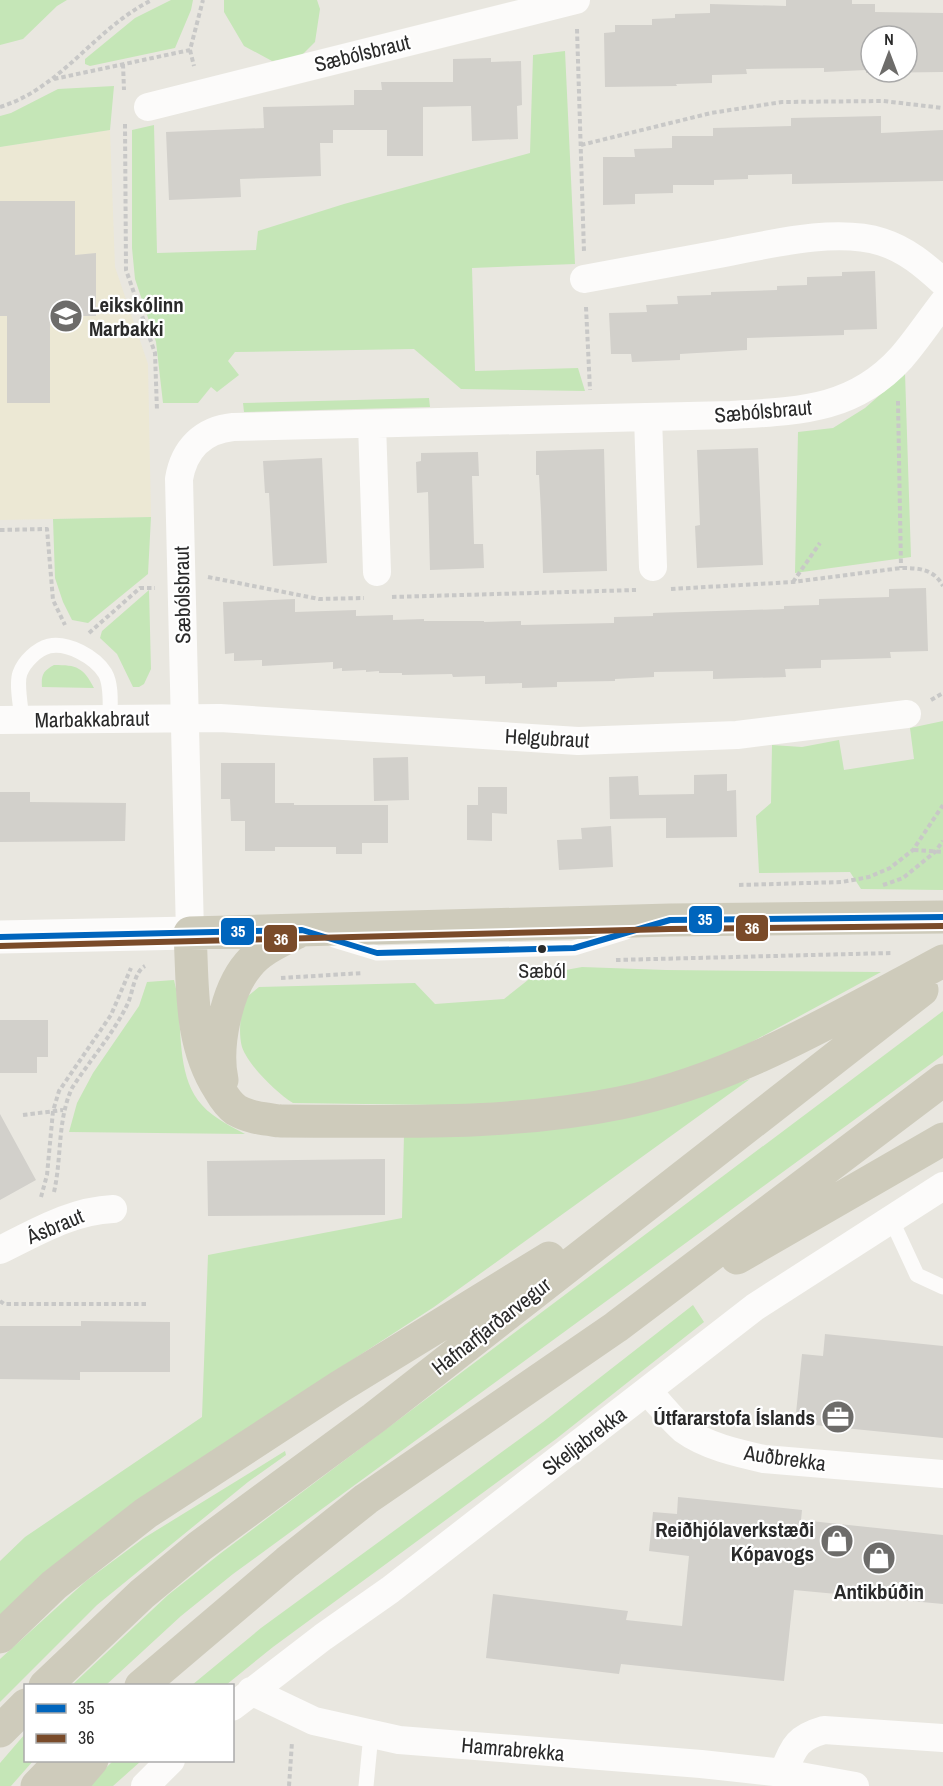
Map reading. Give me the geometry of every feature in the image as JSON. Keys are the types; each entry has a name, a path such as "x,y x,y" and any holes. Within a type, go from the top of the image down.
{"main road":[{"path":"940,967 786,1044 679,1086 622,1102 567,1112 451,1121 280,1121 255,1118 236,1109 226,1100 208,1073 200,1048 195,1018 190,933 670,920 943,917"},
{"path":"226,1100 220,1071 221,1036 228,1006 239,977 249,963 265,949 302,930"},
{"name":"Hafnarfjarðarvegur","path":"47,1684 142,1594 200,1546 374,1418 686,1174 940,967"},
{"path":"143,1684 286,1562 366,1499 616,1327 943,1080"},
{"path":"616,1327 943,1139"},
{"path":"0,1637 54,1585 146,1513 339,1387 686,1174"},
{"path":"164,1684 286,1562"},
{"path":"0,1731 24,1707"},
{"path":"37,1786 61,1762"},
{"path":"70,1786 91,1762"}],"street":[{"name":"Sæbólsbraut","path":"132,104 576,12"},
{"path":"584,279 803,238 862,238 881,242 912,256 943,282"},
{"name":"Sæbólsbraut","path":"190,933 179,479 185,456 200,438 221,428 648,417 810,409 851,395 886,372 902,357 943,303"},
{"path":"648,417 654,582"},
{"path":"372,424 377,572"},
{"name":"Helgubraut","path":"185,717 578,741 737,735 907,714"},
{"name":"Marbakkabraut","path":"11,720 185,717"},
{"path":"0,937 190,933"},
{"name":"Skeljabrekka","path":"242,1699 322,1636 390,1590 755,1307 943,1186"},
{"name":"Ásbraut","path":"20,1241 75,1215 93,1210 113,1209"},
{"name":"Auðbrekka","path":"648,1392 684,1429 716,1446 740,1453 764,1459 943,1474"},
{"name":"Hamrabrekka","path":"242,1699 294,1712 314,1721 399,1740 783,1773 855,1786"},
{"path":"783,1773 794,1748 807,1735 824,1730 943,1738"},
{"path":"145,1786 170,1762"}],"lane":[{"path":"11,720 19,674 30,656 49,646 70,649 90,657 105,674 110,699 110,718"},
{"path":"891,1219 917,1275 943,1287"},
{"path":"366,1786 371,1734"}],"path":[{"path":"0,107 31,93 54,79 128,12 152,0"},
{"path":"54,79 190,50 203,0"},
{"path":"576,12 590,400"},
{"path":"123,63 132,104 126,270 155,353 157,411"},
{"path":"581,145 711,113 782,102 883,101 943,108"},
{"path":"898,392 901,568"},
{"path":"0,530 47,529 53,600 66,627 93,640"},
{"path":"793,582 820,543"},
{"path":"389,597 654,582 793,582 901,568 918,568 930,572 939,579 943,586"},
{"path":"197,574 319,599 366,598"},
{"path":"70,649 140,588 158,588"},
{"path":"734,885 842,882 870,877 890,868 913,850 943,805"},
{"path":"913,850 943,852"},
{"path":"20,1241 53,1196 59,1173 63,1110 72,1088 123,1013 132,994 139,970 143,966 152,964"},
{"path":"20,1241 39,1206 47,1175 53,1111 64,1081 111,1015 131,968"},
{"path":"23,1115 63,1110"},
{"path":"0,1301 4,1304 147,1304"},
{"path":"289,1786 294,1712"}],"shaded area":[{"name":"Leikskólinn Marbakki","path":"110,130 115,267 148,364 151,517 0,520 0,147"}],"green space":[{"path":"0,0 67,0 57,6 23,39 0,45"},
{"path":"171,0 193,0 175,48 90,66 85,64 85,59 135,18"},
{"path":"224,0 317,0 320,9 315,42 299,58 272,61 244,46 224,12"},
{"path":"565,51 575,264 472,268 475,371 578,368 585,391 461,389 414,349 235,352 228,361 239,375 217,392 211,387 198,403 163,403 156,342 135,279 132,248 132,130 154,125 157,253 256,250 258,231 344,204 530,153 533,55"},
{"path":"114,86 110,130 0,147 0,116 11,113 58,89"},
{"path":"905,373 911,557 795,573 798,432 833,428 865,408"},
{"path":"429,398 430,407 244,412 243,403"},
{"path":"151,517 148,574 88,623 72,620 55,578 53,519"},
{"path":"149,590 151,669 144,684 133,687 117,654 100,638 102,631"},
{"path":"54,665 74,667 83,671 94,688 42,687 44,674"},
{"path":"943,721 943,890 861,889 850,872 759,873 756,816 771,803 772,745 802,747 839,740 844,770 914,759 910,728"},
{"path":"582,967 881,972 724,1057 644,1085 518,1106 293,1103 264,1078 250,1062 242,1047 240,1029 243,1000 259,987 415,983 435,1004 504,999 533,976"},
{"path":"174,980 182,1052 190,1087 199,1102 213,1115 245,1134 69,1132 77,1103 93,1073 139,1006 147,982"},
{"path":"943,1011 943,1055 233,1574 181,1616 107,1684 73,1684 168,1595"},
{"path":"750,1079 434,1307 303,1392 0,1622 0,1561 25,1537 202,1417 208,1255 402,1218 404,1134 686,1099"},
{"path":"693,1305 704,1322 556,1439 273,1647 227,1684 193,1684 261,1628 543,1422"},
{"path":"285,1451 286,1455 248,1482 97,1605 0,1702 0,1659 86,1581 144,1538"},
{"path":"24,1735 24,1762 32,1762 11,1786 0,1786 0,1763"},
{"path":"112,1762 140,1762 113,1786 87,1786"}],"building":[{"path":"786,0 852,0 852,4 875,4 875,12 943,13 943,72 919,72 919,24 859,24 859,70 824,72 824,68 746,69 747,74 712,75 712,83 605,87 604,33 615,32 615,25 652,25 652,19 675,18 675,14 710,13 710,4 786,6"},
{"path":"491,58 491,62 521,61 522,105 517,106 518,139 472,141 471,106 423,107 423,156 387,156 387,130 333,130 333,143 320,143 321,176 240,179 241,197 169,200 166,132 264,128 263,107 354,105 354,90 382,90 381,82 453,82 453,59"},
{"path":"881,116 881,133 943,130 943,181 792,184 792,174 748,175 748,179 714,180 714,185 673,185 673,193 635,194 635,204 603,205 603,157 635,157 634,149 672,148 672,136 713,136 713,128 791,126 791,118"},
{"path":"0,201 75,201 75,255 96,253 96,316 50,316 50,403 7,403 7,316 0,316"},
{"path":"875,271 877,329 844,330 844,335 747,338 747,350 680,354 680,360 632,362 631,354 611,354 609,313 647,312 646,305 678,304 677,296 711,295 711,292 777,290 777,286 807,285 807,277 842,276 842,272"},
{"path":"758,448 763,565 697,568 695,526 700,525 697,450"},
{"path":"604,449 607,571 543,573 536,451"},
{"path":"478,452 479,476 472,476 474,544 483,544 484,568 430,570 428,492 417,493 416,462 421,461 421,453"},
{"path":"322,458 327,563 273,566 269,493 265,493 263,461"},
{"path":"926,588 928,651 890,652 891,658 821,660 821,668 785,669 786,677 713,679 713,671 654,672 654,677 615,679 615,681 557,682 557,687 522,688 522,683 485,684 485,676 453,677 452,674 402,675 402,673 379,673 379,671 366,672 366,670 342,671 342,668 333,669 333,662 262,666 262,660 234,661 234,653 225,654 223,602 295,599 295,612 356,610 356,616 393,615 393,620 521,621 521,625 614,623 614,617 653,616 653,613 784,609 784,606 819,605 819,599 889,597 889,589"},
{"path":"408,757 409,800 374,801 373,758"},
{"path":"221,763 275,763 275,803 388,805 388,843 362,843 362,854 336,854 336,847 275,847 275,851 245,851 245,821 231,821 230,799 221,799"},
{"path":"727,774 727,791 736,790 737,837 666,838 666,818 610,819 609,777 638,776 639,795 694,794 694,775"},
{"path":"478,787 507,787 507,814 492,813 492,841 467,840 467,805 478,805"},
{"path":"0,792 30,792 30,802 126,803 125,841 0,842"},
{"path":"611,826 613,867 559,870 557,840 582,839 581,828"},
{"path":"0,1020 48,1020 48,1057 37,1057 37,1073 0,1073"},
{"path":"0,1114 36,1180 0,1200"},
{"path":"385,1159 385,1215 208,1216 207,1161"},
{"path":"81,1321 170,1322 170,1372 80,1372 80,1380 0,1379 0,1326 81,1326"},
{"path":"825,1334 943,1346 943,1438 795,1423 802,1354 823,1356"},
{"path":"678,1497 802,1510 801,1520 943,1535 943,1604 794,1590 784,1681 621,1664 619,1674 486,1658 493,1594 628,1611 626,1620 682,1626 689,1556 649,1551 653,1512 677,1514"}],"transit line":[{"name":"35","path":"0,937 302,930 377,953 574,948 670,920 943,917"},
{"name":"36","path":"0,946 670,929 943,926"}],"place":[{"name":"Leikskólinn Marbakki","path":"66,316"},
{"name":"Sæból","path":"542,949"},
{"name":"Útfararstofa Íslands","path":"838,1417"},
{"name":"Reiðhjólaverkstæði Kópavogs","path":"837,1541"},
{"name":"Antikbúðin","path":"879,1558"}]}
